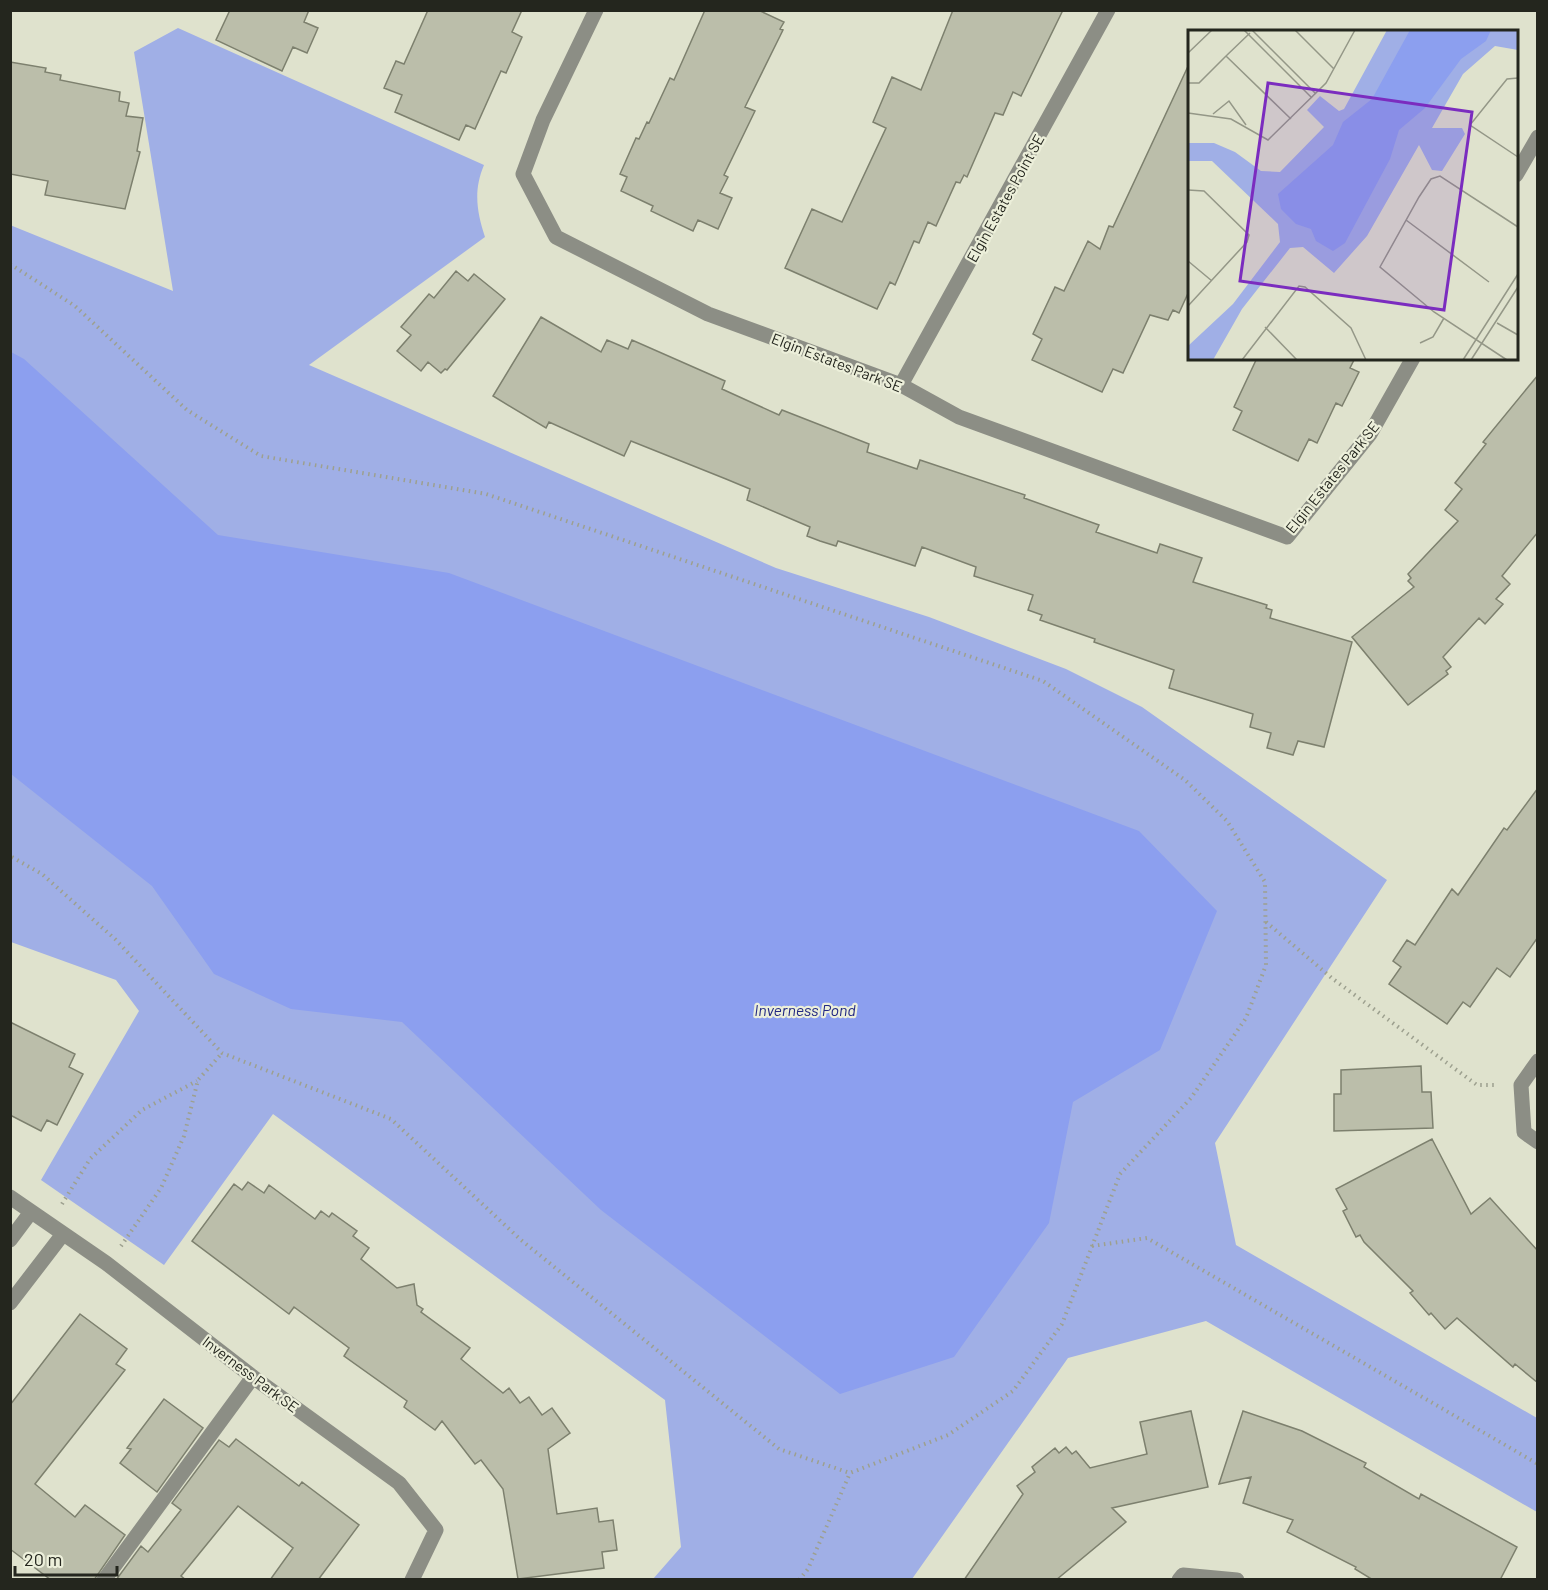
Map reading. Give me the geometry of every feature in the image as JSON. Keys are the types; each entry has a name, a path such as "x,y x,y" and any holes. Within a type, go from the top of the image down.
{"street":[{"name":"Elgin Estates Park SE","path":"596,10 543,120 523,174 556,237 708,314 901,385 959,417 1287,537 1370,434 1412,360"},
{"name":"Elgin Estates Point SE","path":"901,385 1108,10"},
{"path":"1518,172 1538,137"},
{"path":"1538,1061 1521,1085 1524,1132 1538,1142"},
{"name":"Inverness Park SE","path":"10,1197 106,1263 253,1377 399,1483 436,1530 412,1580"},
{"path":"10,1240 31,1212"},
{"path":"10,1303 63,1234"},
{"path":"104,1580 253,1377"},
{"path":"1179,1580 1183,1575 1237,1580"}],"path":[{"path":"10,264 75,306 187,410 261,456 486,494 1043,681 1185,780 1227,821 1265,882 1266,965 1246,1018 1191,1098 1120,1174 1062,1324 1012,1391 948,1435 850,1473 779,1449 521,1240 391,1119 222,1053 115,939 42,874 10,856"},
{"path":"1265,922 1333,979 1477,1085 1521,1085"},
{"path":"50,1224 90,1159 142,1110 198,1080 222,1053"},
{"path":"106,1263 134,1232 161,1188 184,1136 198,1080"},
{"path":"1091,1246 1147,1238 1538,1464"},
{"path":"799,1580 808,1569 850,1473"}],"shaded area":[{"path":"178,28 484,165 478,184 477,201 485,237 309,365 776,568 929,617 1066,669 1142,707 1387,880 1215,1143 1236,1245 1537,1418 1537,1512 1206,1321 1068,1358 912,1579 653,1579 681,1547 665,1400 273,1114 164,1265 41,1180 139,1011 116,980 11,942 10,225 173,291 134,52"}],"water":[{"name":"Inverness Pond","path":"11,352 24,359 218,535 449,573 1139,831 1217,911 1160,1050 1073,1102 1049,1223 954,1357 840,1394 601,1210 402,1022 291,1009 214,974 152,886 11,774"}],"building":[{"path":"230,10 309,10 304,22 318,28 307,53 293,47 282,71 216,40"},
{"path":"428,10 522,10 512,32 522,37 506,73 501,71 475,129 466,125 459,140 395,112 402,95 384,88 396,61 404,64"},
{"path":"705,10 758,10 784,22 780,29 783,30 745,107 755,111 724,175 728,177 720,193 732,198 718,229 698,220 693,231 651,211 653,206 621,191 627,177 620,174 636,138 639,139 647,122 649,123 670,78 674,80"},
{"path":"953,10 1063,10 1021,96 1013,92 1003,115 995,113 967,177 964,175 960,183 956,182 936,226 928,222 919,243 914,241 895,285 890,282 877,309 785,268 812,209 842,222 886,128 873,122 892,77 921,90"},
{"path":"10,62 46,68 45,72 61,75 60,80 120,92 119,101 129,103 126,116 143,118 137,151 140,152 125,209 45,195 48,181 10,174"},
{"path":"1188,66 1188,293 1179,313 1173,310 1168,320 1150,315 1123,373 1113,369 1102,392 1032,360 1042,339 1033,334 1055,287 1064,291 1088,241 1100,249 1109,226 1113,227"},
{"path":"456,271 468,281 474,274 505,299 447,370 441,373 428,362 421,371 397,351 411,335 401,327 429,294 434,298"},
{"path":"541,317 601,352 607,340 628,349 632,340 725,381 722,389 779,415 782,410 869,444 867,452 917,469 920,460 1025,495 1024,498 1099,525 1096,532 1157,553 1160,544 1202,558 1193,582 1267,605 1266,608 1272,610 1270,618 1352,642 1324,747 1298,741 1293,755 1267,748 1271,733 1250,727 1253,714 1169,688 1174,670 1040,620 1042,615 1028,610 1033,595 974,576 976,567 922,547 915,566 838,541 836,546 820,541 807,536 810,527 747,500 750,489 726,479 631,441 624,456 549,422 546,428 493,396"},
{"path":"1256,360 1354,360 1350,368 1359,372 1342,406 1336,403 1317,443 1309,439 1298,461 1233,430 1242,411 1234,407"},
{"path":"1538,375 1538,532 1502,576 1510,584 1496,599 1503,604 1485,624 1479,618 1443,657 1451,667 1446,671 1448,674 1408,705 1352,637 1414,587 1408,581 1411,578 1408,574 1458,521 1445,510 1462,489 1455,483 1486,444 1483,442"},
{"path":"1538,788 1538,937 1510,977 1497,968 1470,1007 1463,1002 1447,1024 1389,984 1401,967 1393,961 1407,940 1415,945 1452,889 1458,895 1504,828 1507,830"},
{"path":"10,1022 75,1054 69,1067 83,1074 57,1125 47,1120 41,1131 10,1115"},
{"path":"1421,1066 1422,1092 1431,1092 1433,1128 1334,1131 1334,1094 1341,1094 1341,1070"},
{"path":"1432,1139 1471,1214 1490,1198 1538,1251 1538,1383 1515,1364 1513,1367 1457,1318 1445,1329 1431,1313 1429,1315 1410,1293 1413,1291 1364,1242 1360,1235 1356,1237 1343,1211 1347,1209 1336,1189"},
{"path":"248,1182 264,1193 269,1185 315,1219 321,1211 329,1217 332,1213 357,1231 353,1236 369,1248 361,1259 397,1288 414,1284 417,1305 423,1309 421,1312 470,1348 461,1359 503,1393 509,1388 520,1403 529,1397 542,1415 552,1408 570,1433 548,1449 557,1514 597,1508 599,1522 613,1520 617,1550 602,1552 604,1568 518,1579 503,1489 481,1460 475,1464 442,1421 435,1430 404,1407 407,1401 344,1356 349,1348 294,1307 289,1314 192,1241 234,1184 242,1190"},
{"path":"80,1314 127,1349 116,1364 125,1370 35,1484 75,1517 85,1505 125,1535 94,1580 51,1580 10,1549 10,1405"},
{"path":"164,1399 203,1428 157,1492 120,1463 131,1449 127,1448"},
{"path":"1191,1411 1208,1487 1112,1508 1126,1522 1056,1580 964,1580 1023,1494 1017,1486 1035,1472 1032,1467 1055,1448 1059,1453 1066,1447 1072,1454 1076,1451 1090,1468 1147,1454 1140,1422"},
{"path":"1243,1411 1302,1431 1366,1463 1364,1467 1419,1499 1421,1494 1517,1547 1500,1580 1373,1580 1355,1569 1356,1567 1287,1532 1293,1520 1243,1503 1251,1477 1219,1484"},
{"path":"236,1439 299,1486 302,1482 359,1525 318,1580 270,1580 293,1548 238,1506 181,1576 186,1580 116,1580 141,1546 148,1552 181,1510 172,1503 219,1440 229,1447"}]}
